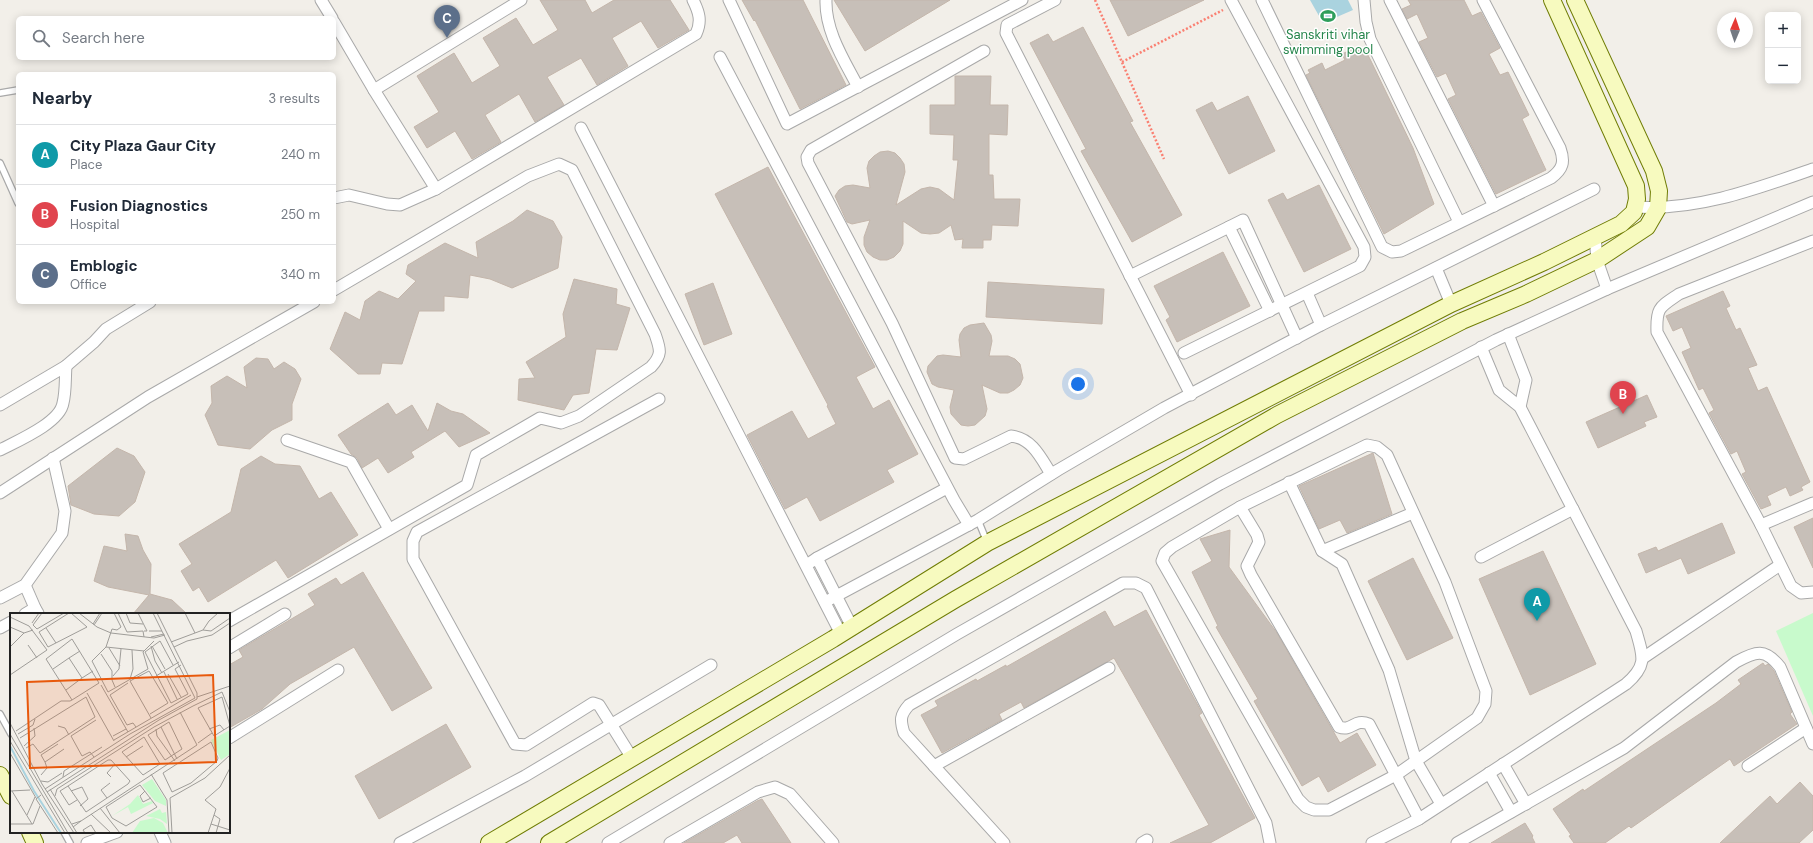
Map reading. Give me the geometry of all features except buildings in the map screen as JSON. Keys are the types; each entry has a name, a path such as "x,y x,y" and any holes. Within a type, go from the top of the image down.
{"street":[{"path":"321,0 331,16"},
{"path":"374,90 521,0"},
{"path":"336,198 349,195 387,204 400,205 436,189 696,34 700,25 699,12 693,0"},
{"path":"729,0 787,124 1009,4 1022,0"},
{"path":"826,0 828,23 842,58 858,86"},
{"path":"1055,0 1007,25 1006,34 1191,395"},
{"path":"1262,0 1382,247 1392,252 1401,250 1494,206 1551,178 1561,170 1564,158 1560,148 1483,0"},
{"path":"1364,0 1366,22 1370,39 1459,222"},
{"path":"1390,0 1494,206"},
{"path":"489,843 846,630 988,543 1451,304 1544,262 1621,224 1634,212 1637,199 1636,186 1552,0"},
{"path":"550,843 956,599 1277,414 1462,321 1597,260 1647,227 1658,208 1659,191 1654,171 1575,0"},
{"path":"1184,353 1360,266 1365,257 1364,247 1232,2"},
{"path":"336,25 374,90 436,189"},
{"path":"984,51 811,150 807,157 812,170 892,323 955,458 964,458 1011,436 1017,437 1036,449 1050,474"},
{"path":"720,57 947,488 974,522"},
{"path":"581,128 726,408 805,565 825,602 846,630"},
{"path":"230,620 467,485 476,455 540,418 561,423 579,416 651,366 658,359 660,350 655,334 572,170 559,164 528,176 336,289"},
{"path":"1635,207 1658,208 1725,198 1813,169"},
{"path":"825,602 974,522 1050,474 1164,408 1321,325 1594,189"},
{"path":"608,843 957,634 1199,496 1508,334 1607,289 1813,202"},
{"path":"1130,276 1242,220 1283,305 1297,338"},
{"path":"1229,227 1270,311"},
{"path":"1595,236 1597,260 1607,289"},
{"path":"1813,241 1679,294 1664,304 1656,315 1657,332 1761,525 1791,586 1801,593 1813,592"},
{"path":"1436,268 1451,304"},
{"path":"1307,293 1321,325"},
{"path":"0,405 66,366 94,342 106,329 147,304"},
{"path":"0,493 148,397 311,304"},
{"path":"1508,334 1526,380 1520,407"},
{"path":"1481,348 1499,390 1520,407 1636,631 1643,658"},
{"path":"0,450 48,423 57,414 63,404 66,366"},
{"path":"632,758 598,705 593,703 526,745 515,744 413,559 412,541 417,532 659,399"},
{"path":"287,440 351,462 389,529"},
{"path":"1367,445 1377,447 1387,454 1444,582 1486,691 1485,704 1477,718 1396,775 1329,810 1314,810 1306,807 1298,799 1162,561 1165,553 1172,547 1240,507 1367,445"},
{"path":"0,598 24,585 62,533 65,511 54,458"},
{"path":"1289,482 1322,551 1342,564 1354,589 1389,670 1416,761 1441,804"},
{"path":"805,565 947,488"},
{"path":"1761,525 1813,503"},
{"path":"1240,507 1257,535 1259,542 1248,566 1250,575 1339,727 1344,729 1362,722 1369,724 1419,819"},
{"path":"1481,557 1573,509"},
{"path":"1322,551 1413,513"},
{"path":"817,558 836,596 846,630"},
{"path":"1372,843 1419,819 1626,684 1636,675 1643,658 1780,565"},
{"path":"1004,843 904,733 900,720 902,712 909,705 1123,583 1136,583 1146,588 1266,823 1270,843"},
{"path":"24,585 36,611"},
{"path":"230,647 285,614"},
{"path":"0,628 10,623"},
{"path":"1457,843 1624,748 1736,662 1748,656 1762,653 1769,655 1774,659 1780,668 1813,744"},
{"path":"400,843 525,776 711,665"},
{"path":"934,766 1109,668"},
{"path":"230,737 338,670"},
{"path":"1748,766 1806,728"},
{"path":"1503,764 1526,804"},
{"path":"1489,773 1511,812"},
{"path":"0,775 10,794"},
{"path":"670,843 758,792 775,787 790,794 826,841"},
{"path":"30,833 35,843"},
{"path":"87,843 114,833"},
{"path":"160,833 165,843"}],"lane":[{"path":"0,93 16,90"},
{"path":"0,163 16,199"},
{"path":"974,522 988,543"},
{"path":"0,714 10,732"},
{"path":"65,833 70,843"}],"path":[{"path":"1095,0 1164,159"},
{"path":"1122,62 1232,2"}],"green space":[{"path":"1813,613 1813,716 1776,631"}],"water":[{"name":"Sanskriti vihar swimming pool","path":"1310,0 1348,0 1353,10 1323,23"}],"place":[{"name":"Sanskriti vihar swimming pool","path":"1328,16"},
{"name":"Emblogic","path":"447,38"},
{"name":"Fusion Diagnostics","path":"1623,414"},
{"name":"City Plaza Gaur City","path":"1537,621"}]}
